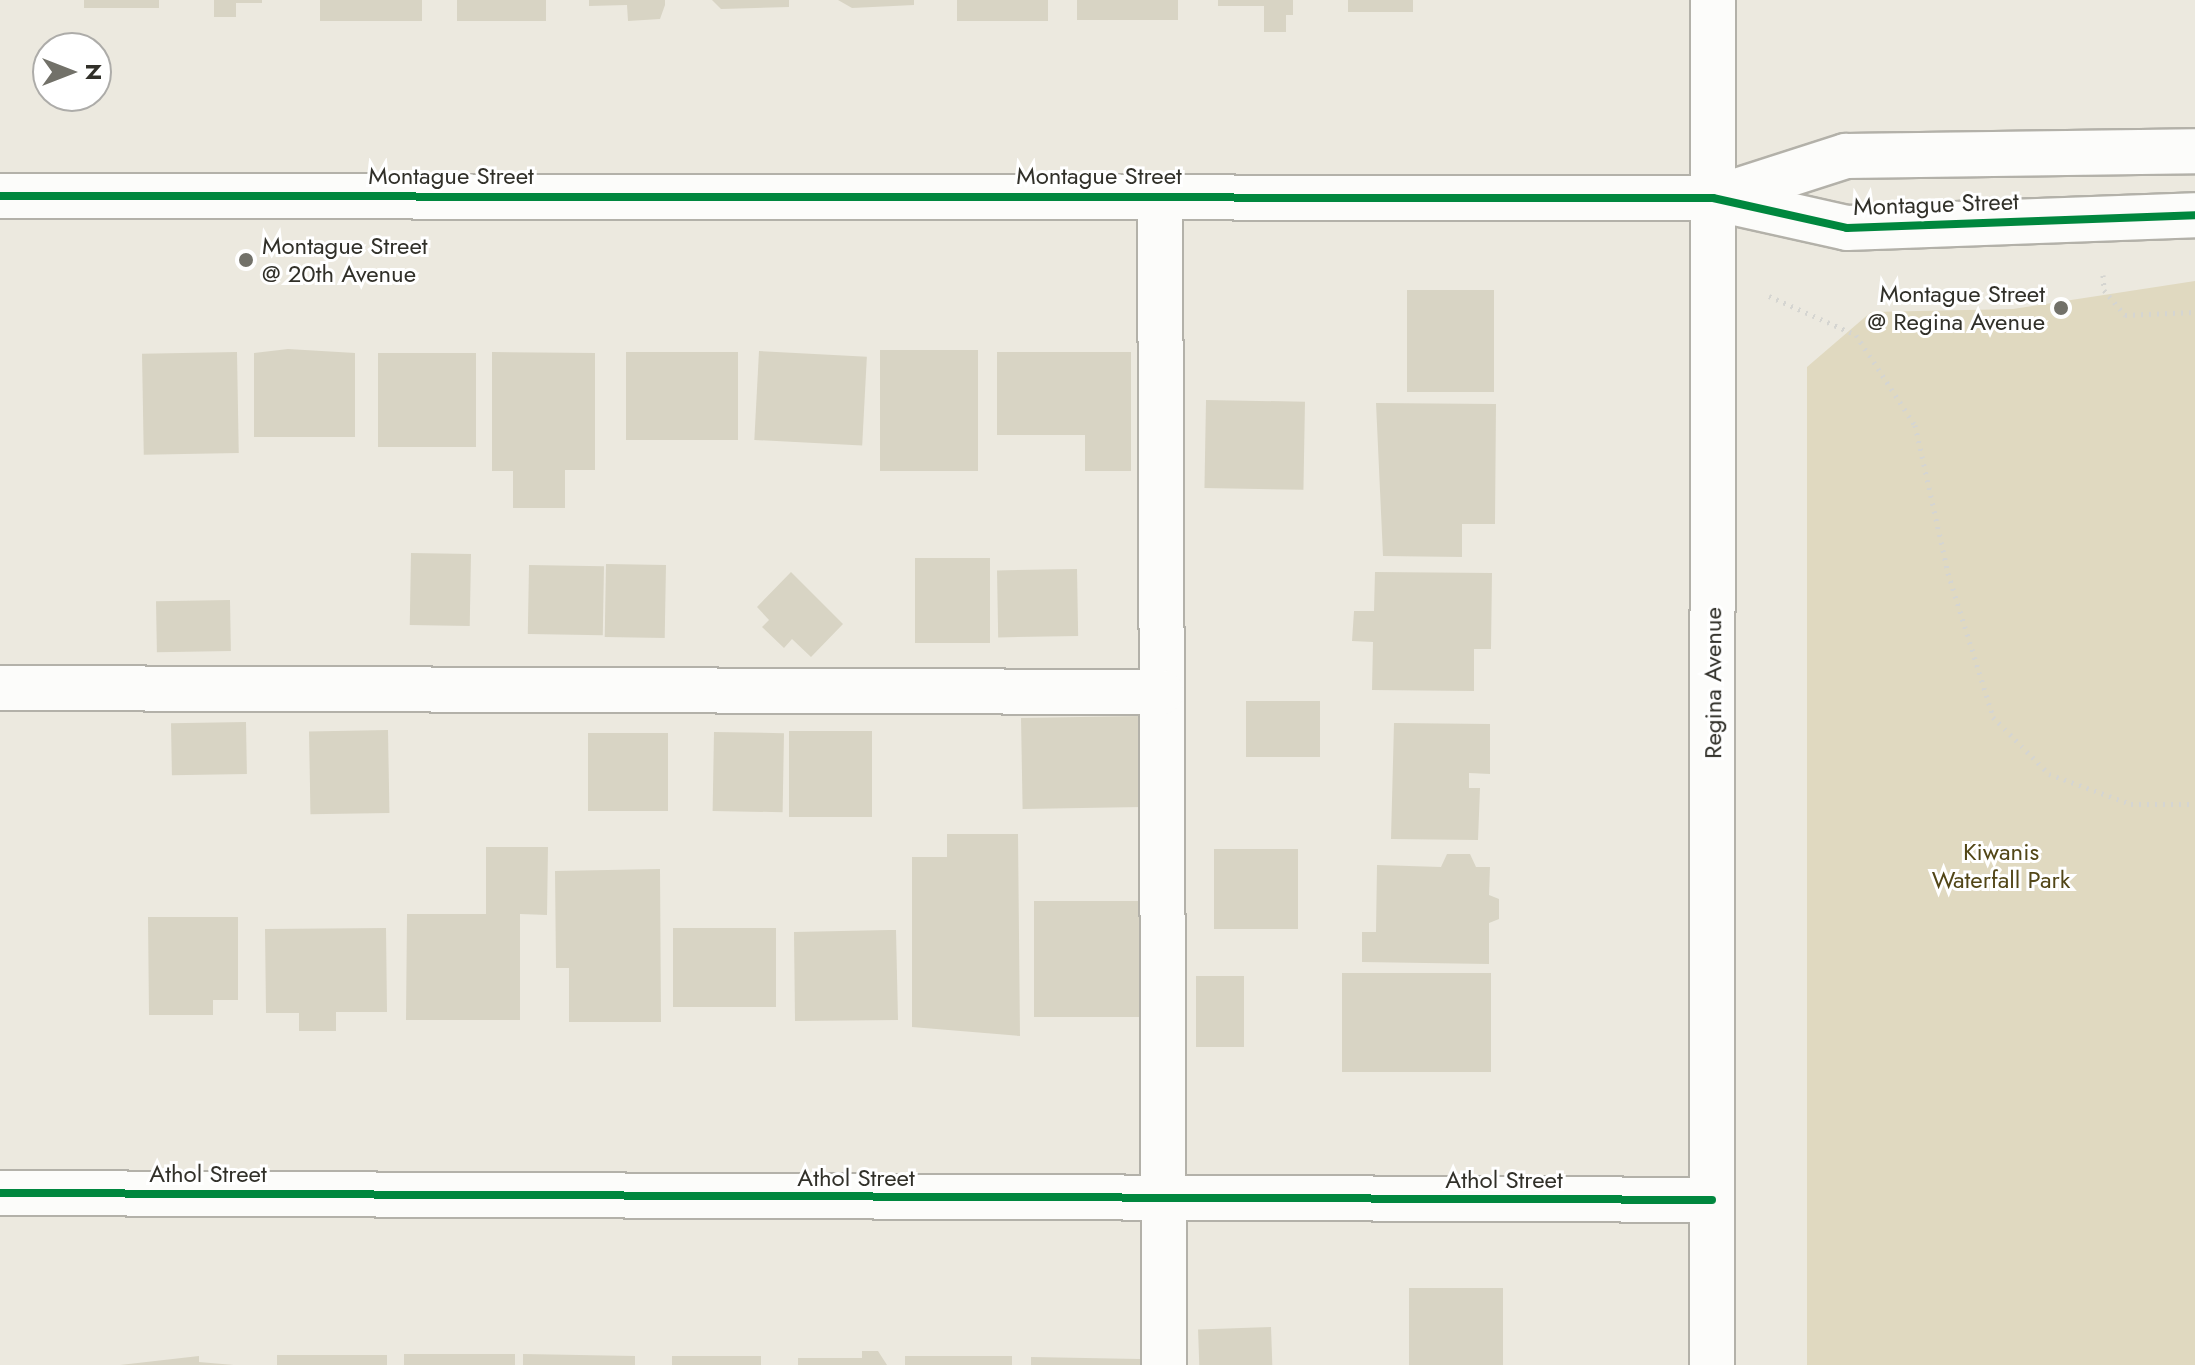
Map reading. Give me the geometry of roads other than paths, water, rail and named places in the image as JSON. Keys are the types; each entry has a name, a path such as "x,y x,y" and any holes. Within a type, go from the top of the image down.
{"street":[{"name":"Regina Avenue","path":"1712,1365 1713,0"},
{"name":"Montague Street","path":"1713,198 1846,156 2195,151"},
{"name":"Montague Street","path":"0,196 1713,198 1847,228 2195,215"},
{"path":"1160,196 1164,1365"},
{"path":"0,688 1161,692"},
{"name":"Athol Street","path":"0,1193 1712,1200"}],"place":[{"name":"Montague Street @ 20th Avenue","path":"246,260"},
{"name":"Montague Street @ Regina Avenue","path":"2061,308"}],"park label":[{"name":"Kiwanis Waterfall Park","path":"2001,866"}]}
